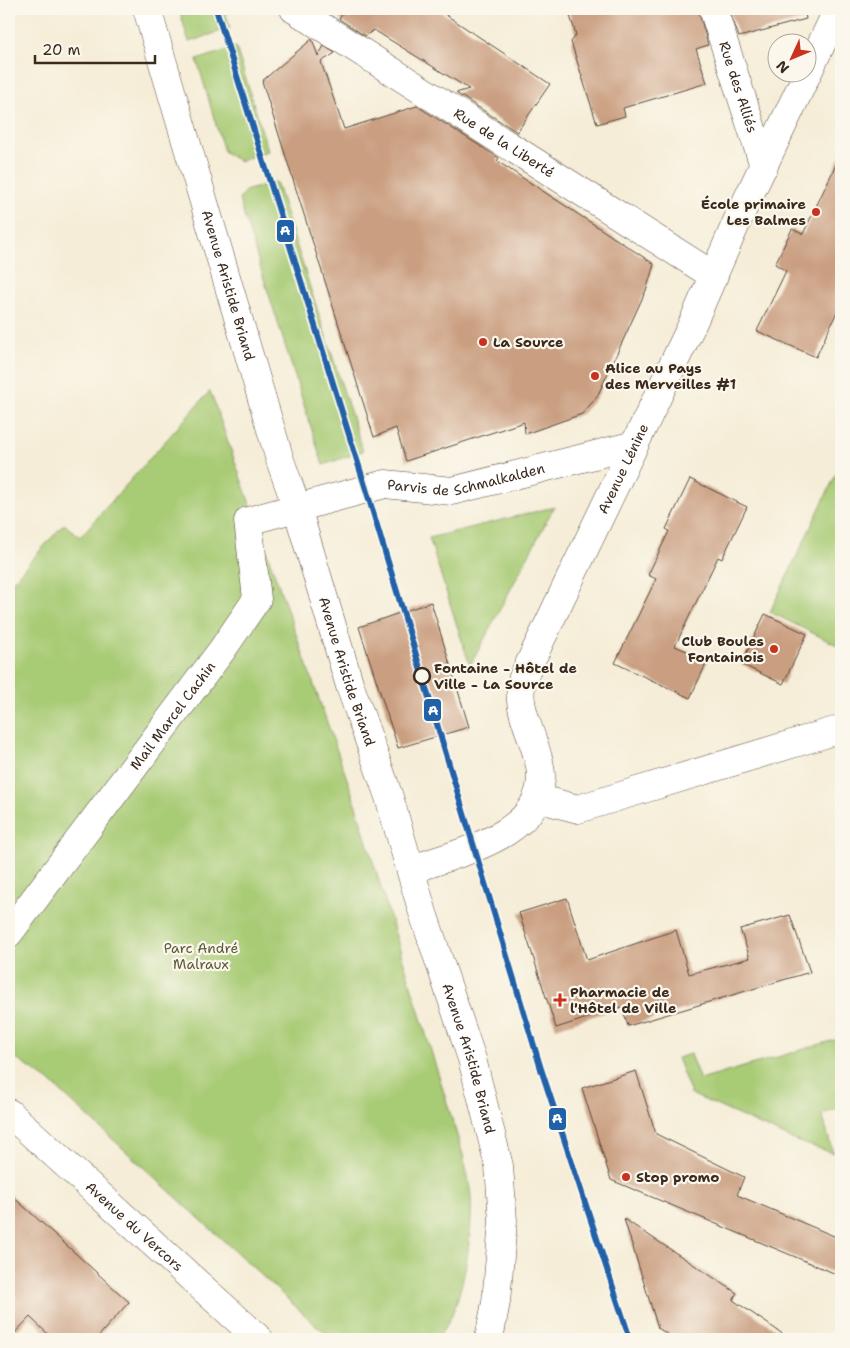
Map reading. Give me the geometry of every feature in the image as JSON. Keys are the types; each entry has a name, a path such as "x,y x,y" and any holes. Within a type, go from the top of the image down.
{"street":[{"name":"Avenue Aristide Briand","path":"147,9 280,460 297,508 350,686 389,797 472,1058 499,1166 503,1221 496,1302 489,1339"},
{"name":"Rue de la Liberté","path":"294,9 714,276"},
{"name":"Rue des Alliés","path":"713,9 764,166"},
{"name":"Avenue Lénine","path":"411,870 503,835 525,816 537,798 541,778 540,765 519,698 520,687 838,9"},
{"name":"Parvis de Schmalkalden","path":"297,508 386,484 452,491 634,445"},
{"name":"Mail Marcel Cachin","path":"9,933 222,650 257,599 248,521 297,508"},
{"path":"537,798 578,809 841,729"},
{"name":"Avenue du Vercors","path":"9,1113 259,1339"}],"green space":[{"path":"179,9 224,9 230,28 189,42"},
{"path":"236,47 268,151 239,161 224,152 197,60"},
{"path":"276,182 363,451 323,465 239,200 245,191"},
{"name":"Parc André Malraux","path":"210,391 352,793 463,1155 471,1197 468,1251 453,1311 436,1339 335,1339 318,1327 48,1080 9,1054 9,585 64,524 80,537"},
{"path":"839,468 841,469 841,647 770,612"},
{"path":"554,507 470,666 429,538"},
{"path":"841,1038 841,1108 822,1114 833,1153 796,1141 691,1094 677,1058 690,1054 700,1080"}],"building":[{"path":"341,9 437,9 550,84 517,132 456,93 469,89 374,30 365,36 339,19 344,11"},
{"path":"568,9 698,9 708,45 696,49 707,83 623,108 625,116 597,124 571,42 576,35"},
{"path":"729,9 804,9 806,19 739,37"},
{"name":"La Source","path":"312,39 318,56 324,46 335,53 321,62 344,129 417,106 499,158 497,161 654,264 647,288 597,397 582,414 525,434 524,422 406,461 396,428 374,437 262,81"},
{"name":"École primaire Les Balmes","path":"841,154 841,303 816,357 757,331 786,271 775,264 792,229 803,234"},
{"path":"690,479 747,507 722,559 718,557 675,646 708,660 690,698 615,663 656,579 648,575 669,531 666,529"},
{"path":"431,602 469,727 398,748 359,627"},
{"name":"Club Boules Fontainois","path":"765,614 807,634 783,684 741,664"},
{"path":"567,898 587,960 676,930 689,974 750,958 740,929 790,915 810,972 628,1026 622,1007 556,1028 519,913"},
{"path":"636,1071 656,1134 744,1177 737,1195 841,1239 841,1276 611,1180 582,1088"},
{"path":"9,1193 129,1302 96,1339 53,1339 30,1317 9,1339"},
{"path":"624,1219 737,1293 733,1300 790,1339 674,1339 658,1328"}],"transit line":[{"name":"A","path":"216,9 366,489 541,1069 630,1339"}],"place":[{"name":"École primaire Les Balmes","path":"816,212"},
{"name":"La Source","path":"483,342"},
{"name":"Alice au Pays des Merveilles #1","path":"595,376"},
{"name":"Club Boules Fontainois","path":"774,649"},
{"name":"Fontaine - Hôtel de Ville - La Source","path":"422,676"},
{"name":"Pharmacie de l'Hôtel de Ville","path":"560,1000"},
{"name":"Stop promo","path":"626,1177"}]}
